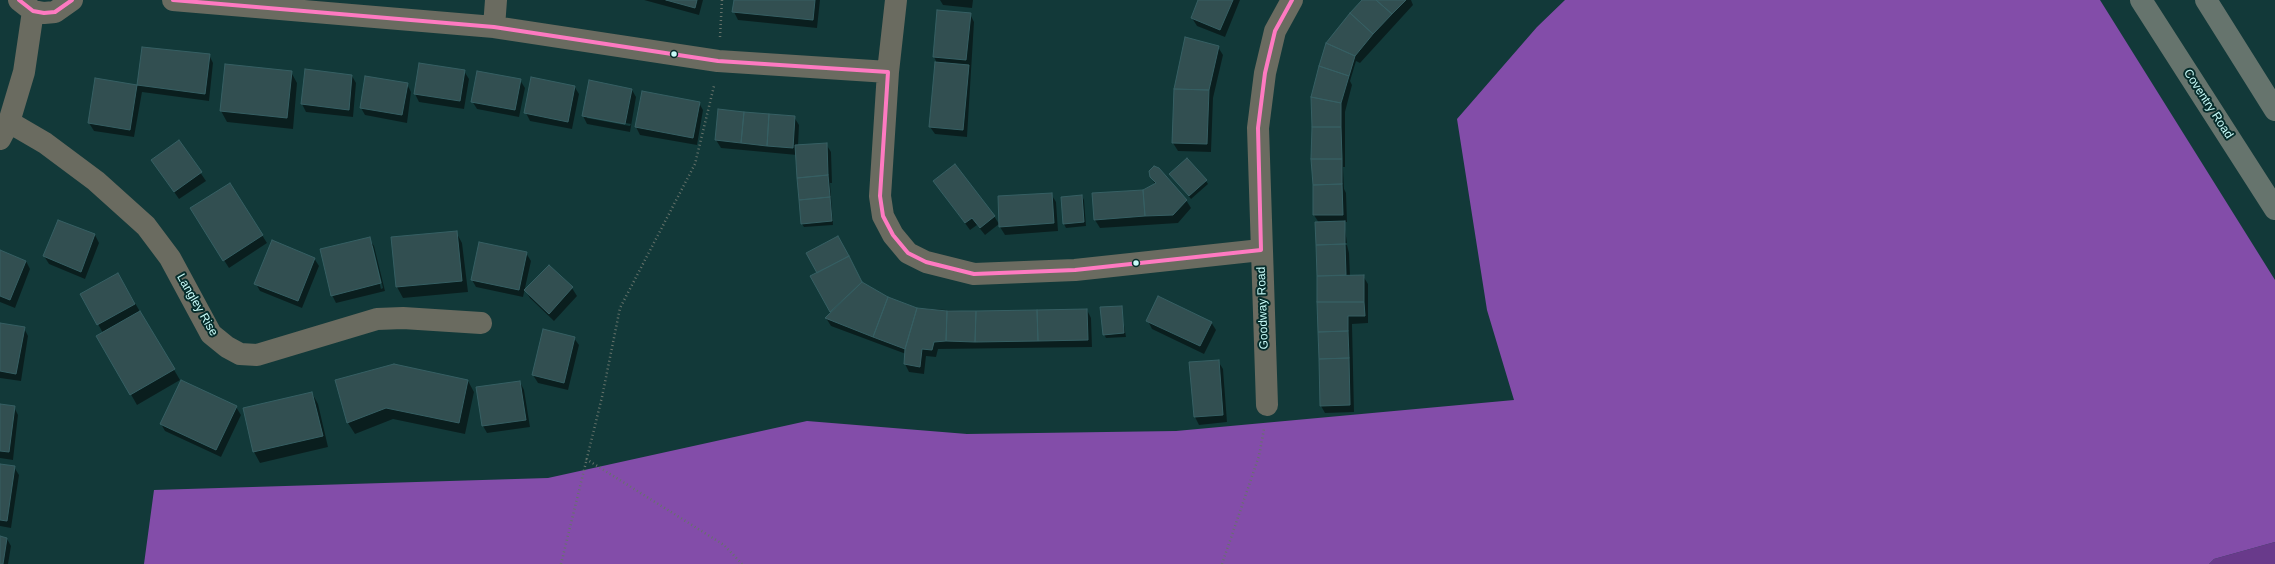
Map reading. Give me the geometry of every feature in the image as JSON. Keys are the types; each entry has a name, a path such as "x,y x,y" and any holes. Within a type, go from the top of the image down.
{"highway":[{"name":"Coventry Road","path":"2141,0 2275,209"},
{"path":"2206,0 2275,110"}],"street":[{"path":"5,131 24,72 26,6 44,13 55,12 72,0"},
{"path":"173,0 494,27 718,61 888,72"},
{"path":"494,27 496,0"},
{"path":"896,0 888,72 880,184 884,216 893,235 908,253 926,262 974,274 1067,271 1261,250"},
{"name":"Goodway Road","path":"1267,406 1258,128 1265,73 1274,31 1292,0"},
{"name":"Langley Rise","path":"5,131 45,143 90,176 146,226 170,258 211,334 226,347 240,354 257,355 377,319 404,318 481,323"}],"path":[{"path":"561,564 620,308 695,164 713,96 718,61 722,0"},
{"path":"1222,564 1259,456 1267,406"},
{"path":"586,460 724,545 742,564"}],"shaded area":[{"path":"1565,0 2100,0 2275,280 2275,542 2214,559 2209,564 144,564 154,490 548,478 807,421 967,434 1176,431 1514,400 1487,310 1457,119 1537,27"},
{"path":"2275,542 2275,564 2209,564 2214,559"}],"building":[{"path":"666,0 697,0 695,8"},
{"path":"734,0 815,0 813,20 732,12"},
{"path":"1198,0 1233,0 1220,30 1191,18"},
{"path":"1362,0 1376,0 1392,14 1373,34 1350,13"},
{"path":"1376,0 1406,0 1392,14"},
{"path":"937,10 971,13 966,60 933,57"},
{"path":"1350,13 1373,34 1355,56 1326,43"},
{"path":"1185,37 1219,46 1209,90 1174,89"},
{"path":"1326,43 1355,56 1349,76 1319,66"},
{"path":"142,47 210,54 205,94 137,85"},
{"path":"935,62 969,65 963,130 929,127"},
{"path":"419,63 465,70 460,101 414,94"},
{"path":"225,64 292,71 287,118 220,111"},
{"path":"1319,66 1349,76 1341,103 1311,97"},
{"path":"305,69 352,75 349,110 301,104"},
{"path":"477,71 521,79 515,110 471,102"},
{"path":"365,76 408,83 402,115 360,108"},
{"path":"531,77 575,86 568,122 524,113"},
{"path":"95,78 137,85 130,130 88,123"},
{"path":"589,80 632,89 625,124 582,116"},
{"path":"1174,89 1209,90 1207,144 1172,143"},
{"path":"642,91 700,102 693,138 635,127"},
{"path":"1311,97 1341,103 1341,127 1312,127"},
{"path":"718,109 744,112 741,143 715,140"},
{"path":"744,112 769,114 767,146 741,143"},
{"path":"769,114 795,116 793,148 767,146"},
{"path":"1312,127 1341,127 1342,159 1311,159"},
{"path":"179,140 202,172 174,192 151,160"},
{"path":"827,143 828,175 797,178 795,145"},
{"path":"1187,158 1207,180 1189,196 1169,174"},
{"path":"1311,159 1342,159 1342,184 1313,185"},
{"path":"955,164 995,216 980,228 972,218 965,223 933,181"},
{"path":"1154,166 1159,168 1187,200 1173,215 1145,216 1143,190 1156,183 1150,177 1149,171"},
{"path":"828,175 830,197 799,200 797,178"},
{"path":"230,183 263,235 223,261 190,208"},
{"path":"1342,184 1343,215 1313,215 1313,185"},
{"path":"1143,190 1145,216 1094,220 1092,193"},
{"path":"1052,193 1054,223 999,227 998,196"},
{"path":"1082,195 1084,222 1063,224 1061,197"},
{"path":"830,197 832,221 801,224 799,200"},
{"path":"58,220 95,234 81,272 43,256"},
{"path":"1345,221 1345,244 1316,245 1315,222"},
{"path":"457,231 462,281 396,287 391,237"},
{"path":"838,236 849,256 817,273 806,253"},
{"path":"370,237 381,283 331,296 320,249"},
{"path":"272,240 315,258 298,301 254,284"},
{"path":"479,242 527,252 519,290 471,280"},
{"path":"1345,244 1346,275 1317,276 1316,245"},
{"path":"0,250 26,261 10,300 0,296"},
{"path":"849,256 862,282 830,312 810,276"},
{"path":"549,265 573,287 549,314 524,290"},
{"path":"118,273 135,304 97,325 80,294"},
{"path":"1364,275 1364,302 1317,302 1317,276"},
{"path":"862,282 888,297 873,337 825,318"},
{"path":"1158,296 1212,322 1200,346 1146,321"},
{"path":"888,297 917,308 905,349 873,337"},
{"path":"1317,302 1364,302 1365,316 1348,316 1348,331 1318,332"},
{"path":"1122,306 1124,333 1103,335 1100,307"},
{"path":"917,308 947,311 946,341 934,342 932,350 922,349 920,367 904,364 905,349"},
{"path":"1087,309 1088,340 1038,341 1037,310"},
{"path":"1037,310 1038,341 975,342 976,311"},
{"path":"140,311 175,369 130,395 96,336"},
{"path":"947,311 976,311 975,342 946,341"},
{"path":"0,323 25,327 16,374 0,371"},
{"path":"543,329 575,337 564,383 532,375"},
{"path":"1348,331 1349,358 1319,359 1318,332"},
{"path":"1349,358 1350,405 1320,406 1319,359"},
{"path":"1219,360 1223,415 1194,417 1189,362"},
{"path":"394,364 468,380 459,423 386,408 347,423 335,380"},
{"path":"181,380 237,406 216,450 160,424"},
{"path":"520,381 526,420 482,426 476,387"},
{"path":"312,392 323,436 253,452 243,408"},
{"path":"0,404 15,406 9,452 0,451"},
{"path":"0,464 15,466 7,521 0,520"},
{"path":"0,536 7,538 3,564 0,564"}],"transit line":[{"path":"19,0 33,11 44,13 55,12 72,0"},
{"path":"173,0 494,27 718,61 888,72 880,196 883,216 893,235 908,253 926,262 974,274 1075,270 1261,250 1258,128 1265,73 1275,31 1292,0"}]}
